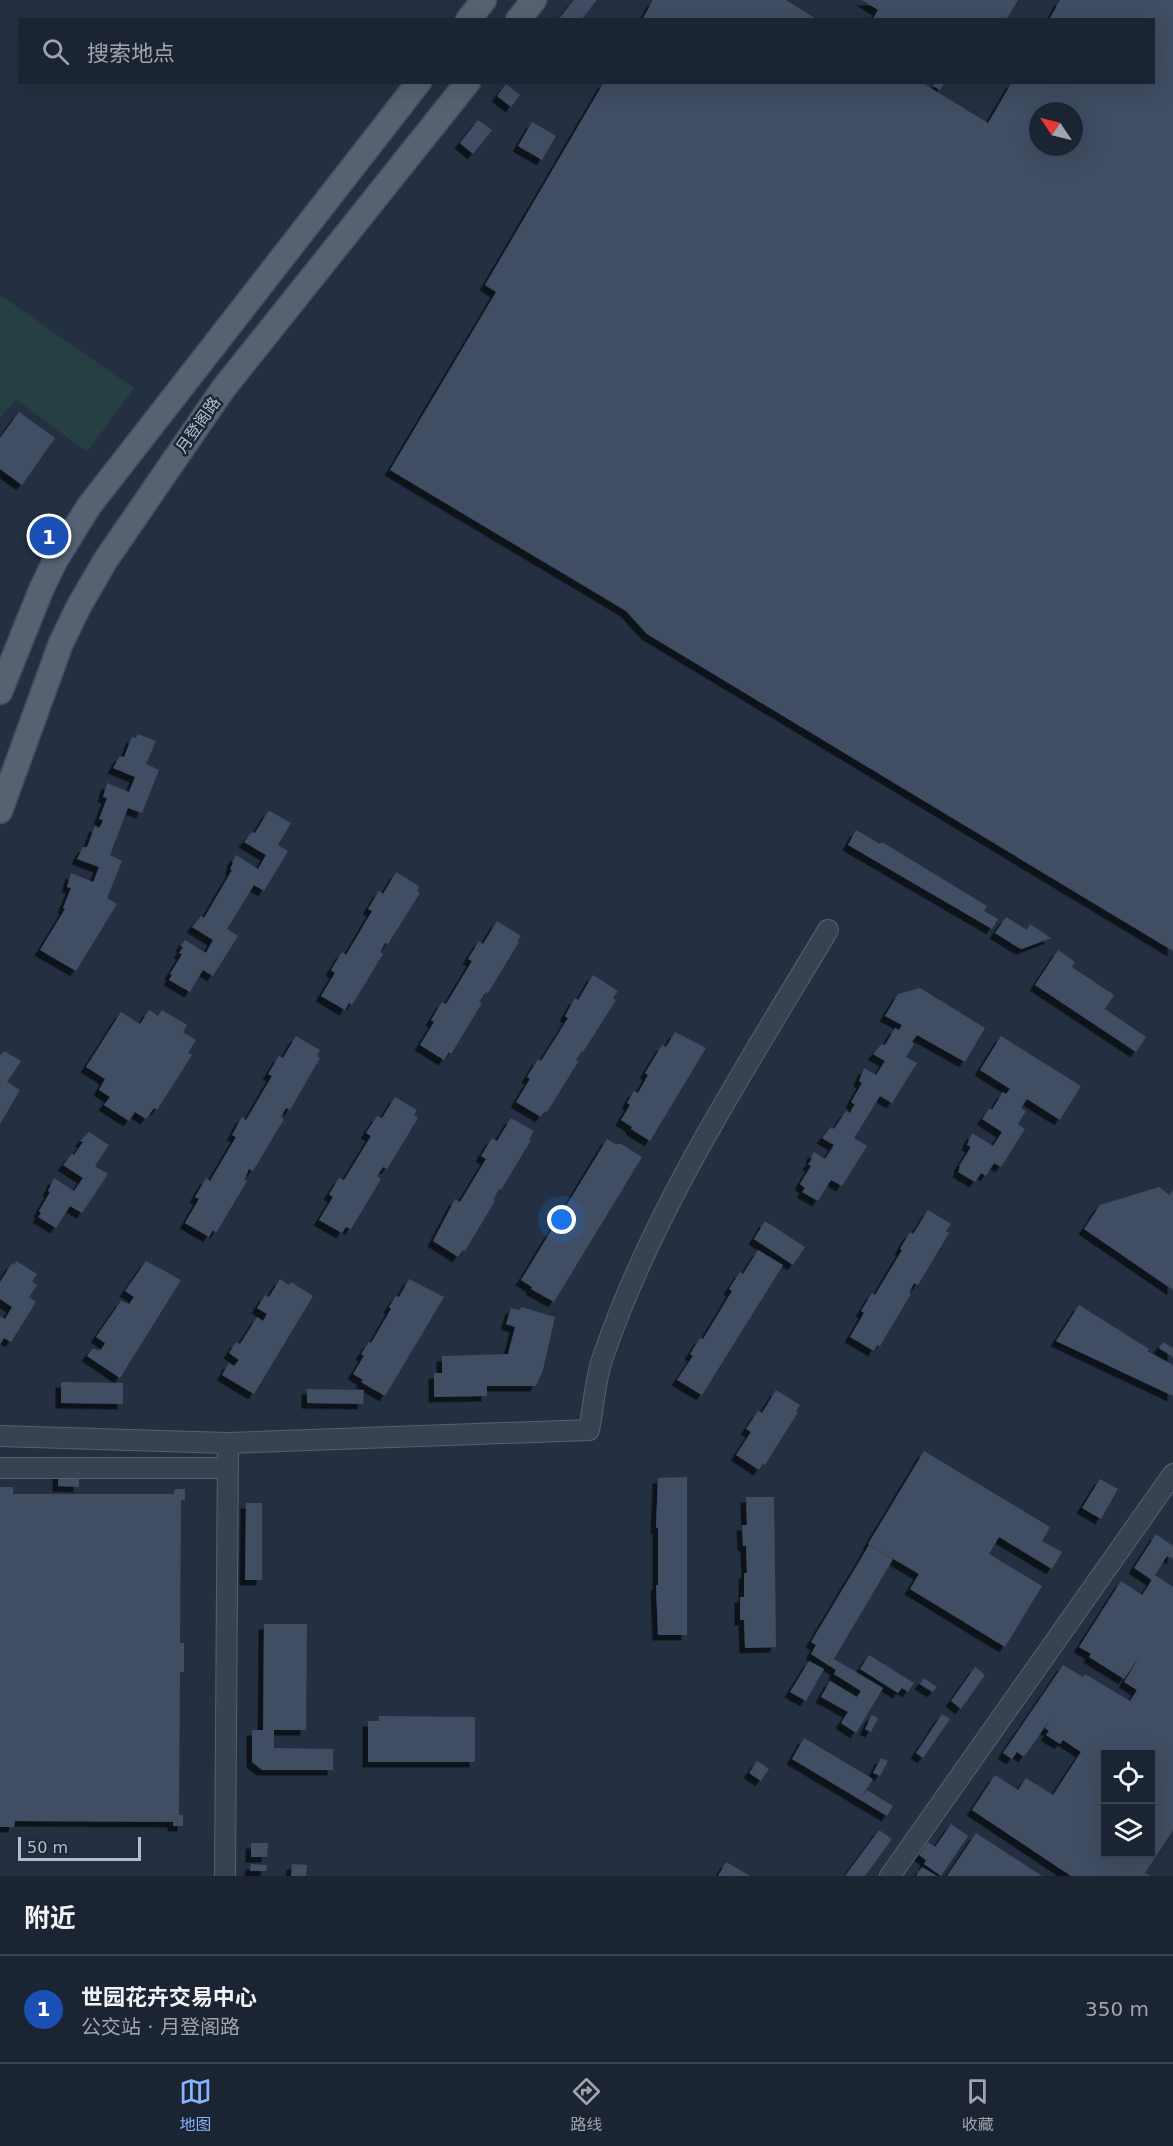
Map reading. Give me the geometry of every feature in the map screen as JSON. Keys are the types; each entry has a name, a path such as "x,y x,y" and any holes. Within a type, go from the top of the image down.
{"main road":[{"path":"470,18 484,0"},
{"path":"520,18 534,0"},
{"path":"0,692 41,590 55,561 89,506 417,84"},
{"name":"月登阁路","path":"0,810 61,644 79,606 105,561 223,389 466,84"}],"street":[{"path":"0,1436 228,1443 589,1430 603,1356 641,1262 704,1138 828,930"},
{"path":"225,1876 228,1443"},
{"path":"0,1468 228,1468"},
{"path":"890,1876 1173,1474"}],"green space":[{"path":"0,295 134,388 87,452 16,399 0,418"}],"building":[{"path":"574,0 597,0 583,18 560,18"},
{"path":"653,0 786,0 815,18 643,18"},
{"path":"862,0 1018,0 1007,18 873,18 878,10"},
{"path":"1060,0 1173,0 1173,951 647,634 626,611 390,470 496,292 485,285 603,84 924,84 988,123 1011,84 1155,84 1155,18 1050,18"},
{"path":"506,84 520,95 511,107 497,96"},
{"path":"934,84 944,84 940,90 933,86"},
{"path":"478,120 492,130 473,154 460,143"},
{"path":"532,122 556,136 542,160 518,146"},
{"path":"19,412 55,438 22,485 0,469 0,438"},
{"path":"138,734 156,741 146,764 159,770 142,813 128,808 110,855 122,861 107,898 117,904 76,971 40,950 65,909 63,908 71,888 67,887 71,873 93,882 94,880 99,867 77,859 83,847 87,847 95,826 99,828 102,823 103,820 99,819 107,798 103,797 107,783 129,792 135,777 113,768 120,756 124,757 132,737 136,738"},
{"path":"270,811 291,823 278,845 288,851 264,891 254,885 227,929 238,936 213,976 203,970 190,992 169,980 182,954 179,953 183,947 181,946 185,940 206,953 213,940 192,927 201,916 204,918 232,870 230,869 236,855 258,869 266,855 244,842 252,832 255,833"},
{"path":"856,830 880,844 882,842 987,906 984,911 998,919 992,929 848,845"},
{"path":"396,872 419,886 417,891 420,893 388,944 385,943 380,952 383,954 352,1005 349,1003 345,1010 321,996 335,973 331,970 342,952 346,955 372,911 368,909 379,891 383,894"},
{"path":"1006,917 1027,930 1030,924 1051,938 1022,949 1019,948 995,933"},
{"path":"497,921 521,936 517,941 519,942 488,993 486,992 479,1002 482,1003 451,1054 449,1052 444,1060 420,1045 434,1022 431,1020 442,1002 446,1004 472,961 468,959 479,941 483,944"},
{"path":"1058,950 1075,962 1072,967 1114,995 1105,1009 1146,1037 1136,1052 1035,985"},
{"path":"593,975 618,991 613,998 616,1000 576,1060 578,1062 547,1112 545,1111 541,1117 516,1102 530,1079 527,1077 538,1059 541,1061 568,1018 565,1016 575,998 578,1000"},
{"path":"920,988 985,1028 965,1062 917,1035 906,1057 917,1063 892,1103 880,1096 854,1138 867,1146 842,1186 831,1180 818,1201 802,1192 805,1188 800,1184 811,1166 808,1164 812,1159 811,1156 814,1152 825,1159 834,1145 822,1138 831,1127 834,1129 846,1111 850,1113 855,1105 851,1102 862,1083 859,1081 864,1068 876,1075 885,1061 873,1054 882,1044 885,1045 895,1028 899,1030 902,1025 885,1016 898,994"},
{"path":"149,1010 158,1016 162,1010 187,1025 183,1032 196,1040 188,1053 192,1055 157,1110 154,1108 146,1119 135,1112 129,1121 104,1105 110,1097 99,1090 105,1079 86,1067 121,1012 140,1024"},
{"path":"675,1032 706,1048 650,1141 621,1120 630,1105 627,1103 634,1091 638,1093 648,1075 645,1073 662,1045 666,1047"},
{"path":"296,1036 320,1050 317,1056 320,1058 290,1110 286,1108 281,1117 284,1119 253,1171 249,1169 244,1180 247,1181 216,1233 213,1230 209,1237 185,1223 199,1199 195,1197 206,1178 210,1181 236,1137 232,1135 242,1117 246,1120 272,1076 268,1074 279,1056 283,1058"},
{"path":"1001,1036 1081,1086 1060,1120 1027,1099 1021,1108 1026,1111 1018,1124 1025,1129 1001,1167 994,1163 986,1176 981,1173 975,1182 958,1172 959,1166 971,1147 967,1145 972,1133 993,1146 1002,1132 982,1119 990,1108 992,1110 1003,1092 1006,1094 1010,1089 980,1070"},
{"path":"4,1051 21,1061 7,1082 20,1090 0,1124 0,1054"},
{"path":"395,1097 417,1110 414,1115 418,1118 387,1169 383,1167 377,1176 381,1179 351,1229 346,1227 342,1233 319,1220 333,1197 329,1194 339,1178 344,1180 371,1136 366,1133 377,1116 382,1118"},
{"path":"511,1118 534,1131 529,1139 531,1140 501,1190 499,1189 493,1200 495,1201 465,1251 463,1250 458,1257 433,1241 455,1199 460,1202 486,1159 481,1156 492,1138 497,1141"},
{"path":"89,1132 109,1145 95,1166 108,1174 82,1213 70,1206 56,1228 38,1217 41,1213 39,1211 50,1192 48,1191 54,1178 74,1191 83,1178 63,1165 72,1154 74,1155 83,1142 80,1141"},
{"path":"607,1139 615,1144 621,1144 642,1157 554,1302 531,1289 532,1287 521,1280"},
{"path":"1159,1187 1169,1195 1173,1190 1173,1290 1084,1229 1100,1205"},
{"path":"928,1210 951,1224 946,1231 949,1233 918,1285 914,1283 909,1293 911,1294 880,1346 877,1345 874,1351 850,1337 872,1293 875,1295 910,1232 913,1234"},
{"path":"765,1221 805,1247 793,1265 754,1239"},
{"path":"758,1250 783,1265 702,1395 677,1380 693,1356 690,1354 700,1338 703,1339 732,1291 729,1289 740,1272 743,1274"},
{"path":"16,1261 37,1274 32,1282 37,1285 29,1297 36,1302 11,1342 4,1338 0,1345 0,1316 5,1319 12,1307 0,1299 0,1282 12,1263 14,1265"},
{"path":"146,1261 181,1280 120,1378 87,1356 93,1348 101,1350 105,1343 96,1337 121,1301 129,1304 134,1297 125,1291"},
{"path":"280,1279 289,1285 291,1282 313,1296 254,1394 222,1375 229,1363 234,1366 239,1360 229,1353 236,1342 240,1344 257,1317 263,1321 267,1314 257,1308 265,1295 269,1297"},
{"path":"409,1279 444,1297 385,1396 361,1382 363,1380 353,1374 364,1356 361,1354 369,1342 371,1343 391,1309 389,1307 396,1296 399,1297"},
{"path":"1079,1305 1149,1349 1147,1351 1173,1365 1173,1396 1056,1341"},
{"path":"521,1307 555,1317 543,1370 536,1386 487,1386 487,1396 434,1397 434,1373 442,1373 442,1356 508,1354 515,1327 506,1324 511,1308 520,1310"},
{"path":"1163,1342 1173,1348 1173,1357 1159,1348"},
{"path":"61,1382 123,1383 123,1404 61,1403"},
{"path":"307,1389 364,1390 363,1404 307,1403"},
{"path":"776,1390 800,1405 765,1465 763,1464 759,1470 736,1455 751,1432 746,1429 758,1411 762,1413"},
{"path":"924,1451 1050,1527 1042,1541 1062,1552 1052,1569 999,1537 989,1554 1042,1586 1005,1647 910,1589 919,1574 868,1544"},
{"path":"58,1471 79,1471 79,1487 58,1486"},
{"path":"687,1477 687,1635 658,1635 656,1585 658,1585 658,1528 656,1528 658,1478"},
{"path":"1100,1479 1118,1489 1101,1519 1082,1508"},
{"path":"0,1487 13,1487 13,1494 174,1494 175,1489 185,1489 185,1500 181,1500 180,1643 184,1643 184,1672 180,1672 179,1815 183,1815 183,1826 173,1826 173,1822 15,1821 14,1827 0,1827"},
{"path":"746,1497 774,1497 776,1647 745,1648 744,1620 740,1620 740,1597 744,1597 744,1573 747,1573 746,1546 743,1546 742,1525 747,1525"},
{"path":"246,1503 262,1503 262,1580 245,1580"},
{"path":"1156,1534 1173,1546 1173,1559 1167,1556 1155,1575 1173,1587 1173,1830 1155,1858 1155,1750 1101,1750 1101,1858 1155,1858 1145,1873 1151,1876 1071,1876 972,1810 995,1775 1018,1790 1026,1778 1053,1795 1081,1752 1063,1740 1060,1744 1046,1735 1049,1731 1045,1728 1051,1718 1024,1757 1017,1752 1012,1759 1003,1753 1063,1665 1083,1677 1085,1674 1130,1701 1137,1690 1124,1682 1140,1656 1124,1679 1089,1657 1091,1654 1079,1647 1121,1581 1142,1595 1152,1580 1134,1568"},
{"path":"869,1545 893,1559 834,1659 883,1688 856,1733 841,1723 848,1712 821,1697 830,1681 857,1697 861,1691 834,1674 836,1670 811,1654 816,1645 811,1642"},
{"path":"264,1624 307,1624 306,1730 274,1730 274,1748 333,1749 333,1770 262,1770 252,1762 252,1730 263,1730"},
{"path":"869,1655 914,1683 908,1692 902,1688 898,1693 860,1669"},
{"path":"809,1661 824,1669 806,1701 790,1692"},
{"path":"975,1667 985,1675 961,1709 951,1701"},
{"path":"924,1678 937,1687 933,1692 920,1684"},
{"path":"942,1714 950,1719 923,1758 916,1753"},
{"path":"872,1715 878,1718 871,1732 865,1729"},
{"path":"379,1716 475,1717 475,1762 368,1762 368,1721 379,1721"},
{"path":"804,1738 873,1779 862,1796 867,1790 893,1806 887,1816 792,1759"},
{"path":"881,1758 888,1761 880,1776 873,1773"},
{"path":"757,1761 769,1769 761,1781 749,1773"},
{"path":"951,1824 968,1836 941,1876 924,1864 926,1860 919,1855 928,1842 935,1847"},
{"path":"879,1830 892,1839 865,1876 845,1876"},
{"path":"976,1833 1042,1876 947,1876"},
{"path":"251,1843 268,1843 267,1857 251,1857"},
{"path":"726,1862 750,1876 718,1876"},
{"path":"251,1864 267,1865 266,1871 250,1871"},
{"path":"292,1864 307,1865 306,1876 291,1876"},
{"path":"922,1867 937,1876 916,1876"}],"place":[{"name":"世园花卉交易中心","path":"49,536"}]}
